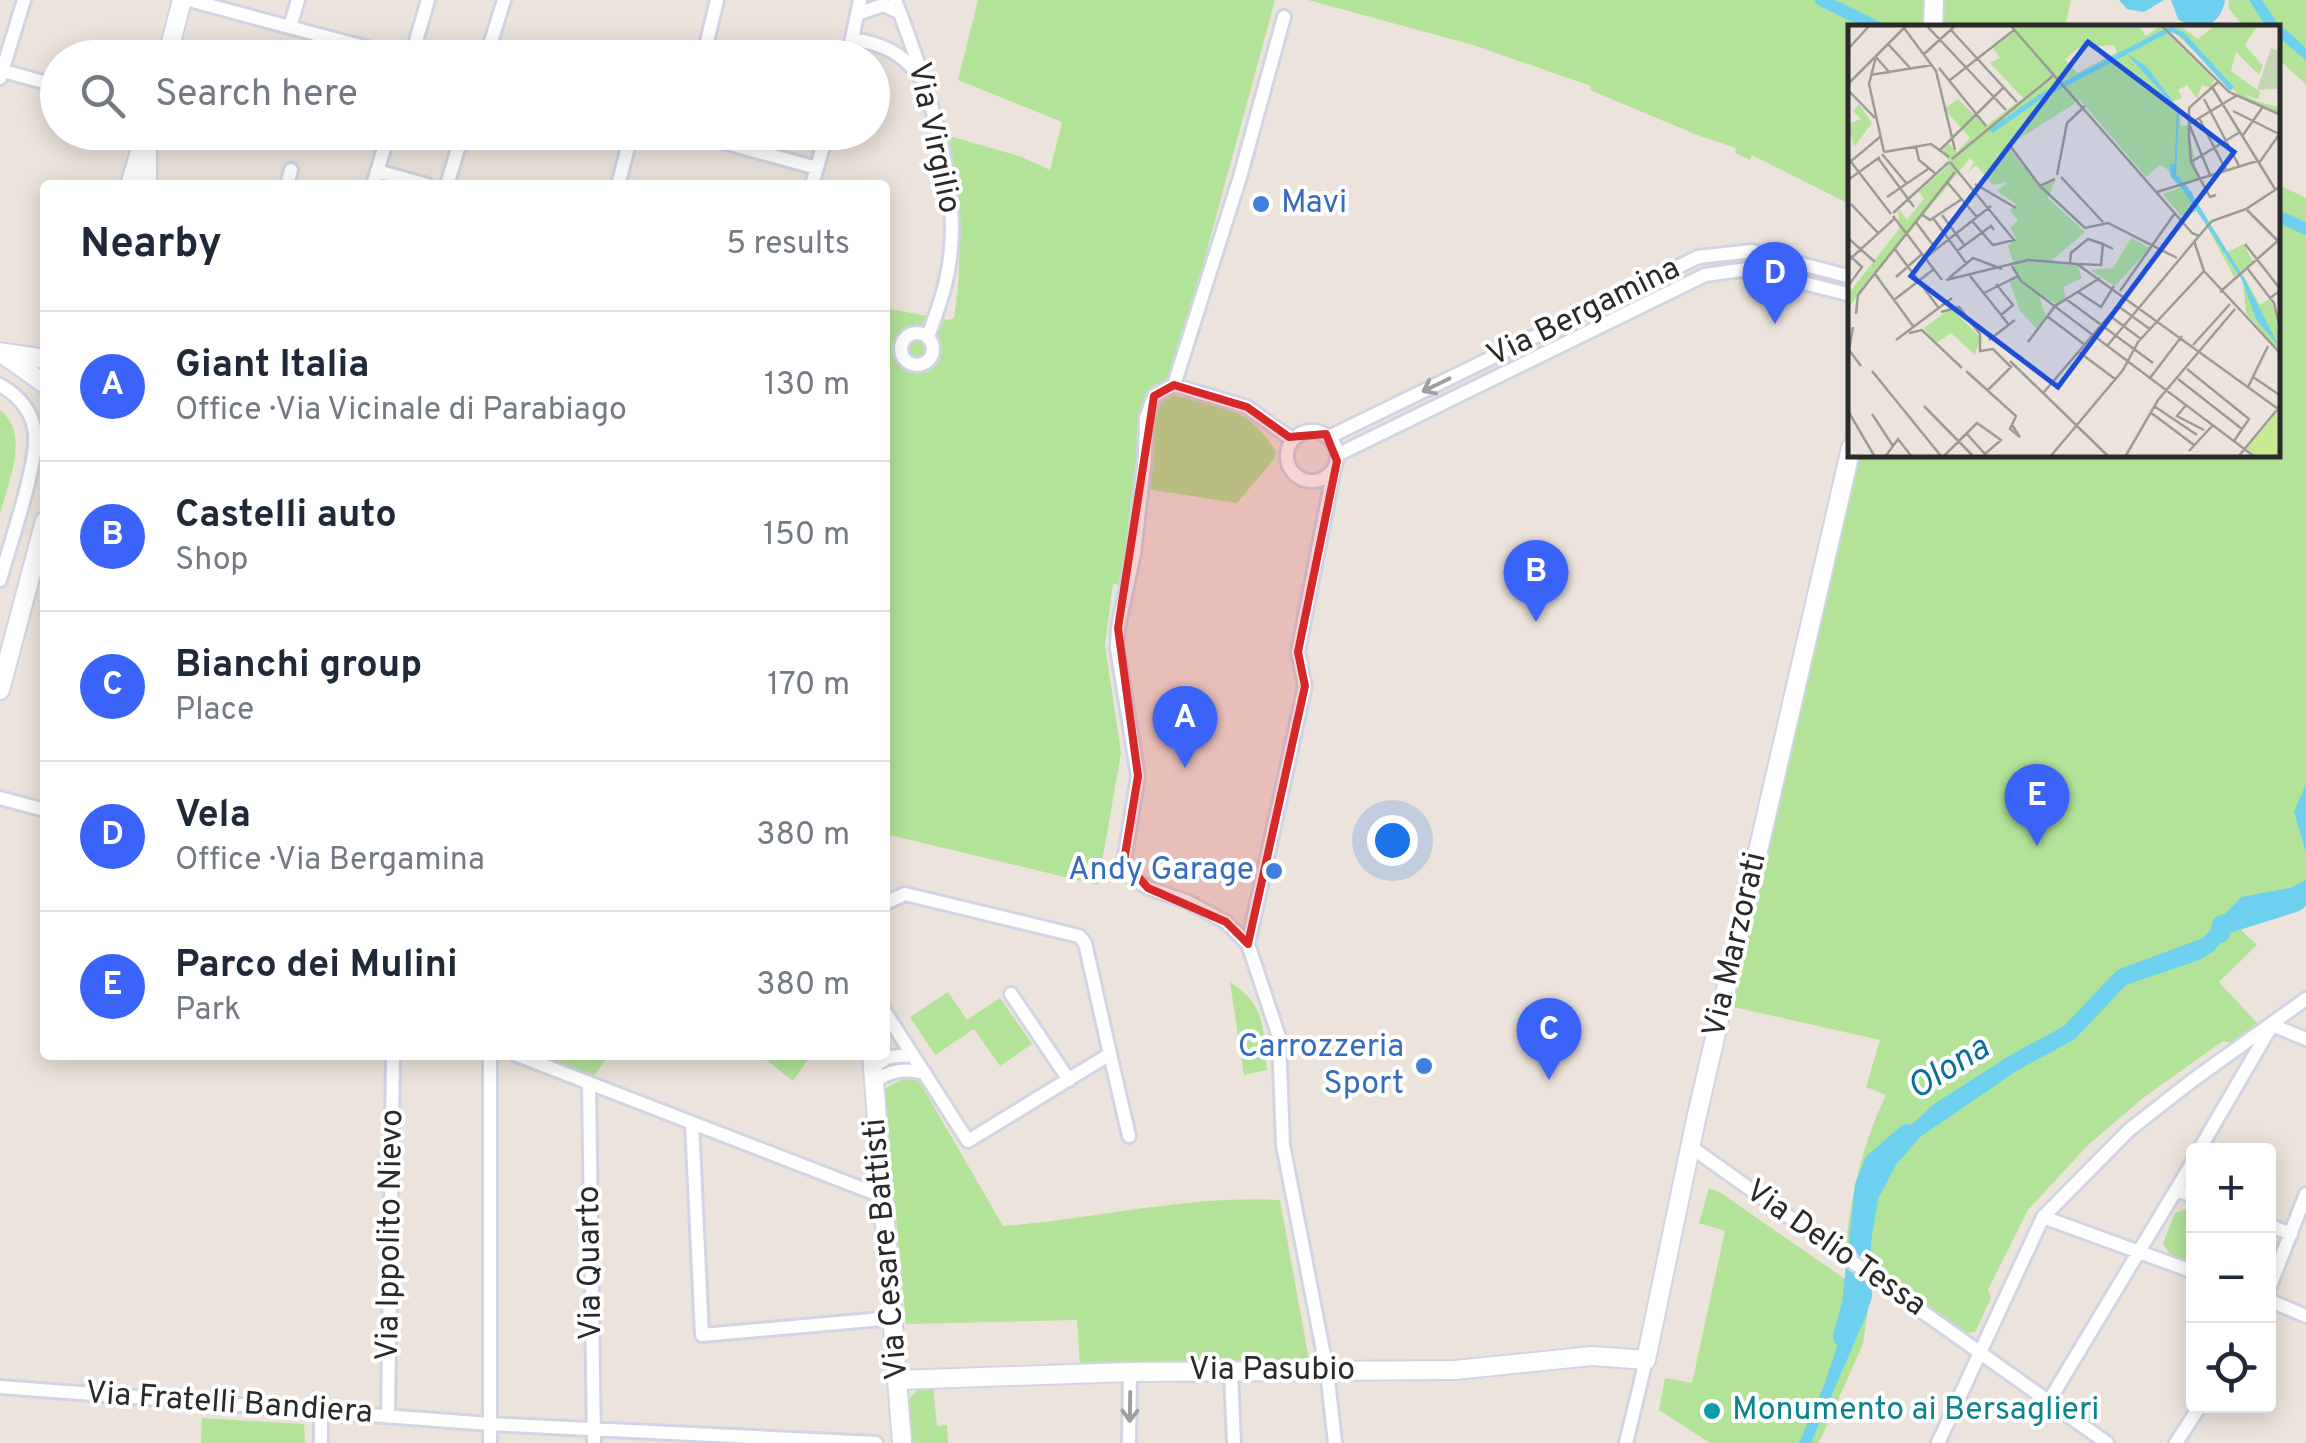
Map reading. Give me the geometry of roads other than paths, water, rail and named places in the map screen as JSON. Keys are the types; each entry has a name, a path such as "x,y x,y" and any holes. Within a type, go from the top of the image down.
{"street":[{"path":"24,0 1,73 40,82"},
{"path":"173,40 186,0 339,40"},
{"path":"290,27 298,0"},
{"path":"414,40 428,0"},
{"path":"492,40 504,0"},
{"path":"707,40 717,0"},
{"path":"1933,25 1934,0"},
{"path":"858,40 853,39 858,7 883,5 901,13 890,42"},
{"name":"Via Virgilio","path":"901,13 924,83 949,190 952,244 943,294 928,336"},
{"path":"1284,17 1240,178 1174,385 1154,396 1146,418 1134,553 1117,648 1138,776 1124,861 1132,877 1148,888 1226,922 1248,944 1265,988 1279,1037 1283,1145 1327,1371 1335,1443"},
{"path":"890,50 904,58 924,83"},
{"path":"132,180 141,150"},
{"path":"146,150 147,180"},
{"path":"375,178 384,150"},
{"path":"449,180 458,150"},
{"path":"619,180 627,150"},
{"path":"752,150 817,168"},
{"path":"813,180 822,150"},
{"name":"Via Bergamina","path":"1329,437 1698,257 1752,252 1848,276"},
{"name":"Via Bergamina","path":"1336,462 1704,275 1748,269 1848,294"},
{"path":"40,358 0,352 40,380"},
{"path":"0,385 28,411 35,444 0,580"},
{"path":"1174,385 1247,407 1293,440"},
{"path":"1248,944 1305,686 1298,652 1336,462 1329,437 1309,431 1293,440 1288,456 1298,476 1320,480 1336,462"},
{"name":"Via Marzorati","path":"1626,1443 1849,458"},
{"path":"0,690 40,539"},
{"path":"0,798 40,809"},
{"path":"890,900 906,894 1079,936 1085,943 1128,1136"},
{"path":"1011,994 1069,1080"},
{"path":"1938,1443 2043,1217 2129,1130 2306,999"},
{"path":"890,1020 968,1141 1110,1054"},
{"path":"2272,1025 2306,1039"},
{"path":"2203,1143 2272,1025"},
{"path":"890,1057 913,1055"},
{"name":"Via Ippolito Nievo","path":"388,1416 393,1060"},
{"path":"490,1060 490,1443"},
{"path":"530,1060 884,1198"},
{"path":"873,1068 882,1076 902,1070 924,1073"},
{"name":"Via Cesare Battisti","path":"873,1068 902,1443"},
{"name":"Via Quarto","path":"589,1083 594,1443"},
{"path":"692,1123 702,1335 893,1318"},
{"name":"Via Delio Tessa","path":"1691,1147 2107,1443"},
{"path":"2048,1401 2186,1173"},
{"path":"2176,1190 2186,1193"},
{"path":"2276,1271 2306,1194"},
{"path":"2043,1217 2186,1269"},
{"path":"2276,1228 2291,1234"},
{"path":"2276,1303 2306,1316"},
{"name":"Via Pasubio","path":"898,1380 1130,1372 1455,1370 1580,1356 1646,1360"},
{"path":"1129,1443 1130,1372"},
{"path":"1231,1372 1234,1443"},
{"name":"Via Fratelli Bandiera","path":"0,1387 490,1424 594,1427 691,1438 876,1443"},
{"path":"320,1410 321,1443"},
{"path":"2176,1443 2195,1413"}],"water":[{"path":"2119,0 2164,0 2144,12 2127,9"},
{"path":"2171,0 2225,0 2219,16 2208,25 2190,25 2178,19"},
{"path":"2249,0 2262,0 2280,25 2265,25"},
{"path":"2281,26 2306,48 2306,60 2281,40"},
{"path":"2306,784 2306,852 2294,812"},
{"path":"2306,880 2306,898 2248,910 2214,951 2126,985 2075,1039 2018,1070 1920,1137 1896,1165 1878,1199 1871,1242 1872,1297 1811,1443 1799,1443 1856,1293 1857,1242 1864,1197 1872,1173 1895,1140 1934,1104 2064,1026 2117,970 2203,938 2241,897 2290,888"}],"waterway":[{"path":"1821,0 1873,25"},
{"path":"2281,217 2306,229"},
{"name":"Olona","path":"2220,933 2222,925 2295,902 2306,894"},
{"name":"Olona","path":"1843,1337 1852,1304 1865,1186 1874,1163 1907,1134"}],"place":[{"name":"Mavi","path":"1261,204"},
{"name":"Vela","path":"1775,324"},
{"name":"Castelli auto","path":"1536,622"},
{"name":"Giant Italia","path":"1185,768"},
{"name":"Parco dei Mulini","path":"2037,846"},
{"name":"Andy Garage","path":"1274,871"},
{"name":"Carrozzeria Sport","path":"1424,1066"},
{"name":"Bianchi group","path":"1549,1080"},
{"name":"Monumento ai Bersaglieri","path":"1712,1411"}]}
